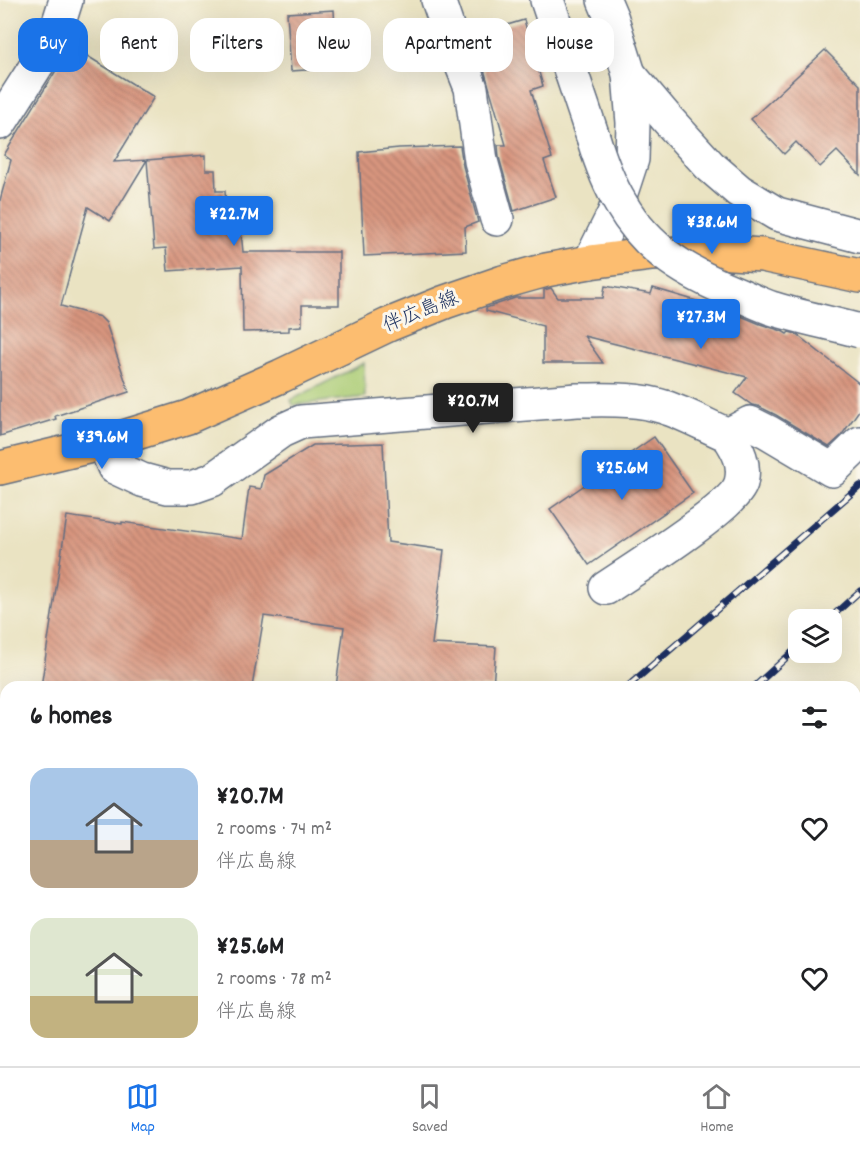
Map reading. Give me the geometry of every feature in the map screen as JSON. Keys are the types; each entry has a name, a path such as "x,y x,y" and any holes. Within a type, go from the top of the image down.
{"main road":[{"name":"伴広島線","path":"0,468 104,443 188,417 388,325 445,302 546,270 652,254 716,252 762,255 860,276"}],"street":[{"path":"0,123 54,38 66,0"},
{"path":"438,0 471,88 481,161 497,219"},
{"path":"547,0 611,186 635,225 650,242 685,270 707,282 771,308 860,331"},
{"path":"590,262 614,214 632,159 633,123 629,74 612,18 604,0"},
{"path":"629,74 710,166 739,191 777,214 860,236"},
{"path":"104,443 114,467 142,480 168,487 192,487 212,480 281,430 301,422 577,400 611,400 664,407 728,435 740,453 743,473 741,485 730,500 681,537 606,588"},
{"path":"728,435 750,423 832,470 860,443"}],"green space":[{"path":"364,363 365,397 293,405 291,400"}],"building":[{"path":"334,10 334,18 296,18 296,71 291,71 287,13"},
{"path":"524,20 525,72 539,72 543,86 531,90 552,158 544,161 556,197 514,211 499,157 498,145 506,145 485,72 513,72 513,23"},
{"path":"825,50 860,85 860,175 837,151 820,167 796,142 784,154 751,119"},
{"path":"88,56 100,64 100,72 113,72 154,97 114,162 147,160 110,221 88,207 61,306 100,317 106,323 129,392 55,416 56,419 0,436 0,200 11,160 4,155 55,72 88,72"},
{"path":"460,146 478,222 465,227 466,251 364,256 359,152"},
{"path":"206,155 206,170 215,170 216,191 225,191 227,218 236,217 236,222 240,222 243,252 339,252 339,305 302,305 302,326 289,327 289,331 243,332 242,266 168,271 166,248 154,249 147,160"},
{"path":"605,286 651,294 653,288 724,309 787,334 789,332 796,334 860,384 860,409 841,436 829,447 776,415 752,405 735,393 747,377 584,336 603,363 543,363 543,326 486,311 486,308 515,298 544,298 544,290 551,288 558,298 603,298"},
{"path":"654,437 693,493 589,565 550,509"},
{"path":"383,443 388,542 444,550 432,644 496,647 493,681 337,681 344,627 264,616 253,681 42,681 67,516 242,539 249,487 261,489 264,475 313,445"}],"railway":[{"path":"634,681 860,486"},
{"path":"840,609 860,591"},
{"path":"761,681 788,656"}]}
